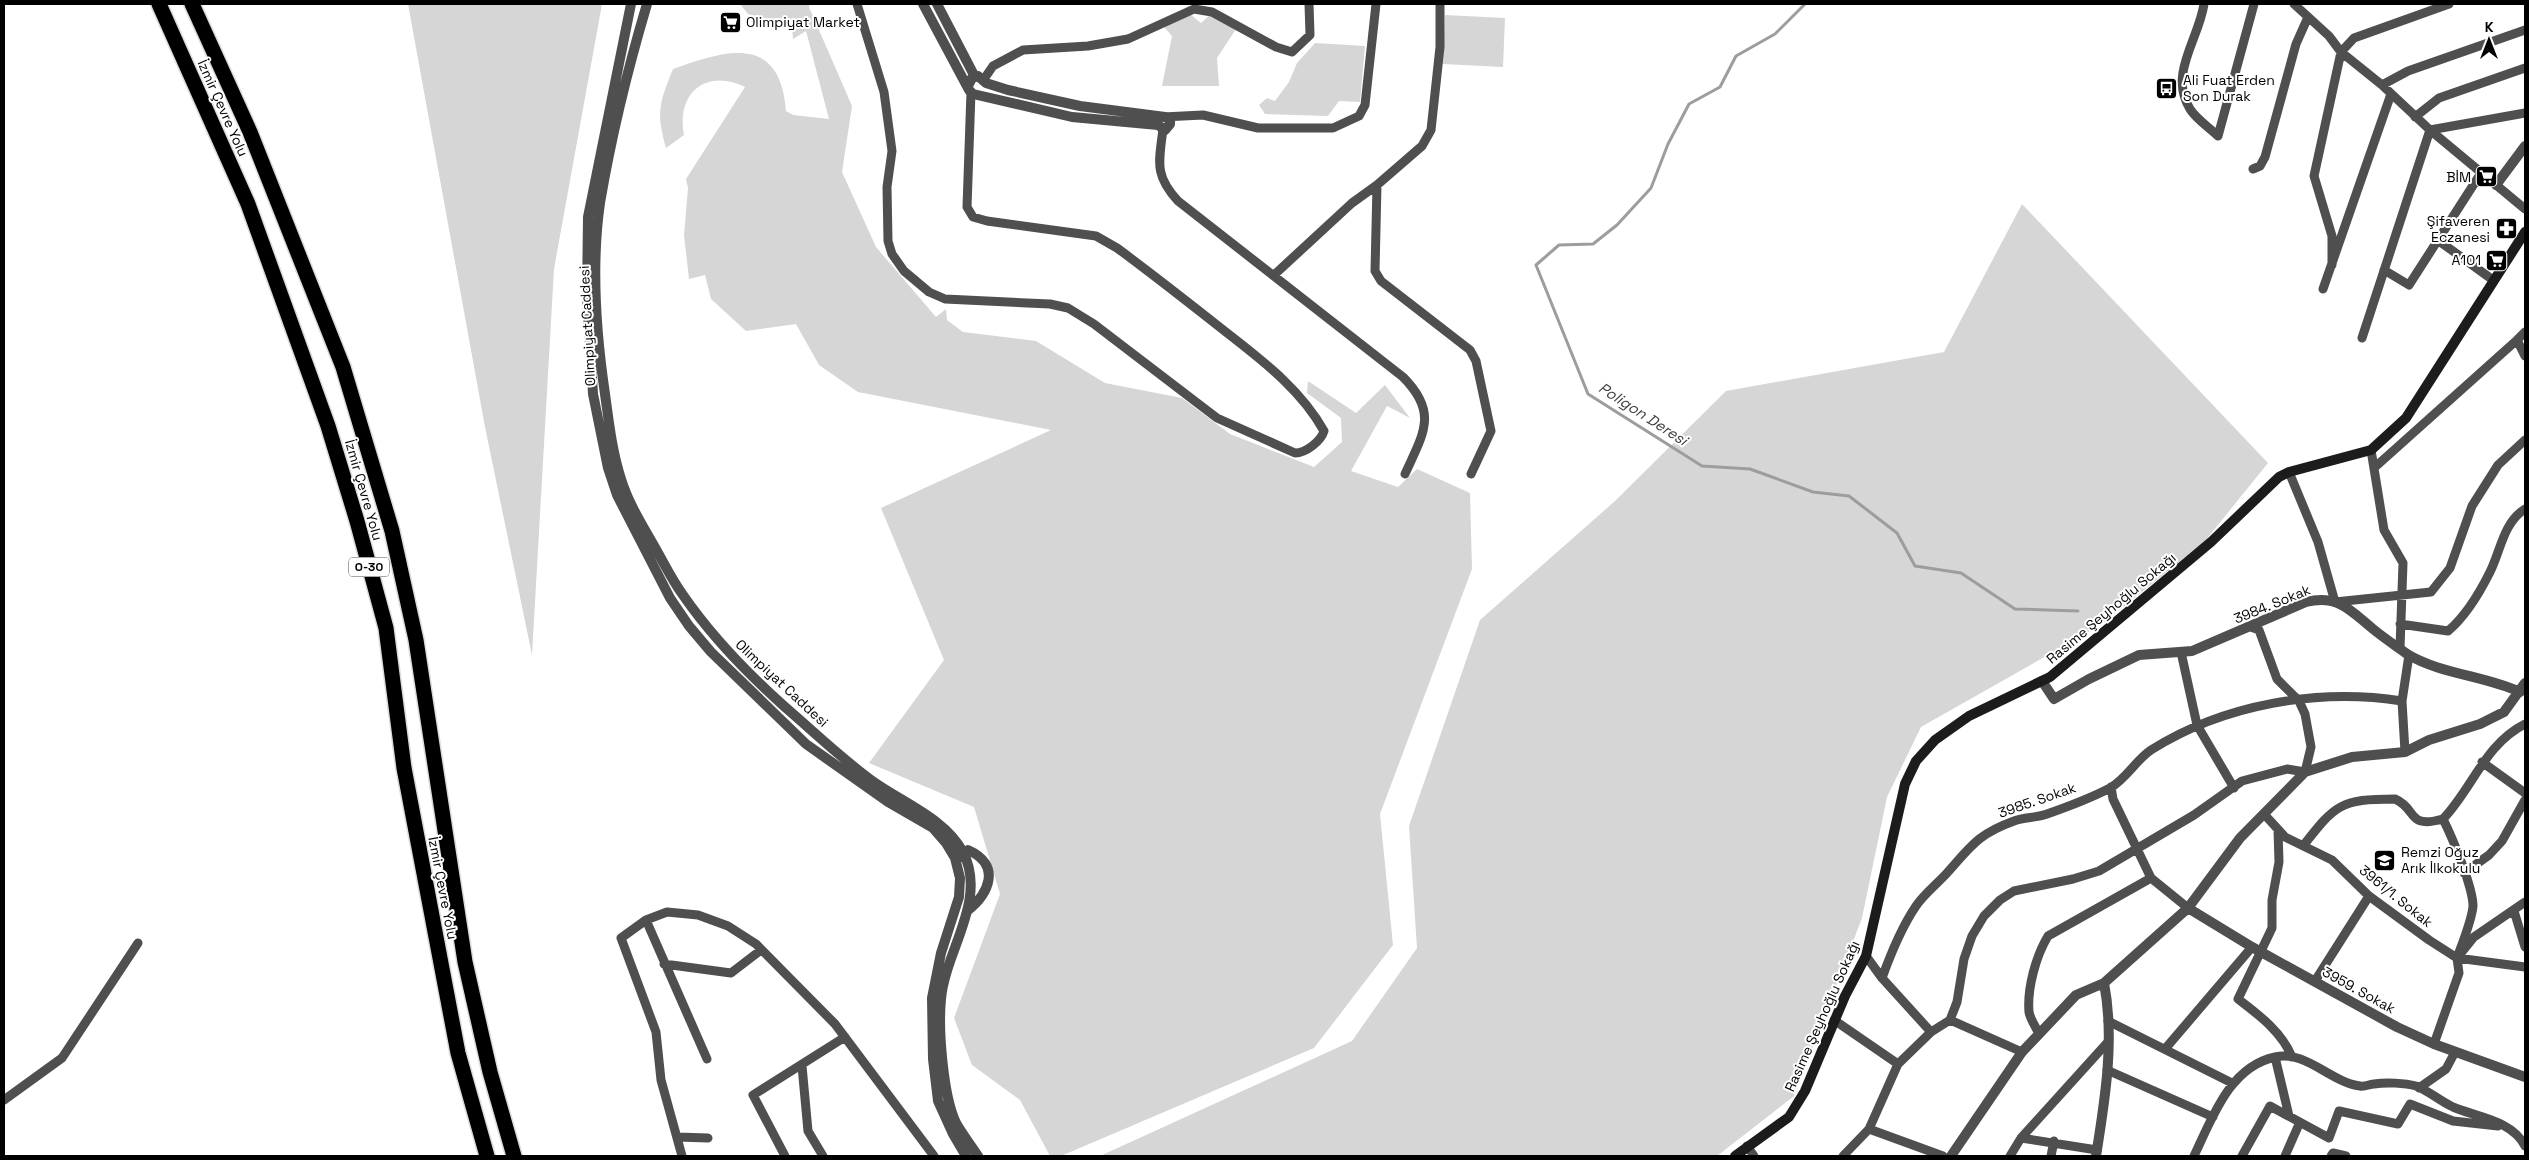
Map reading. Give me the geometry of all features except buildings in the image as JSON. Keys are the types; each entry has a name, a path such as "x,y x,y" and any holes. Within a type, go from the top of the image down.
{"highway":[{"name":"İzmir Çevre Yolu","path":"159,4 248,204 328,426 357,521 386,628 404,768 458,1053 487,1156"},
{"name":"İzmir Çevre Yolu","path":"192,4 250,132 343,367 392,531 416,640 465,962 490,1072 514,1156"}],"main road":[{"name":"Rasime Şeyhoğlu Sokağı","path":"1734,1156 1789,1118 1805,1091 1834,1020 1866,956 1906,784 1916,761 1935,740 1969,716 2042,681 2084,650 2211,542 2279,477 2289,472 2371,450 2406,418 2525,232"}],"street":[{"name":"Olimpiyat Caddesi","path":"631,4 588,217 587,296 593,394 606,460 617,495 670,598 689,626 711,652 806,744 888,802 933,828 946,843 955,858 960,878 959,897 942,953 932,998 932,1050 938,1101 953,1134 966,1156"},
{"name":"Olimpiyat Caddesi","path":"647,4 628,75 600,205 596,248 597,304 602,376 612,446 621,480 635,513 681,594 744,671 869,779 940,825 956,841 964,854 970,872 971,886 966,911 941,997 942,1029 945,1084 955,1121 978,1156"},
{"path":"857,4 884,92 892,156 887,187 886,218 888,241 892,254 904,271 928,292 945,299 1050,304 1068,308 1094,324 1217,418 1295,453 1304,452 1315,443 1324,431 1316,416 1294,390 1261,359 1117,248 1096,236 987,221 973,217 967,207 973,90 923,4"},
{"path":"936,4 982,80 985,91 973,90"},
{"path":"973,90 993,66 1023,50 1088,46 1128,39 1194,9 1212,12 1276,47 1292,52 1310,35 1310,4"},
{"path":"973,90 1072,117 1161,124 1203,115 1258,128 1333,128 1359,116 1365,105 1376,4"},
{"path":"1274,275 1339,214 1377,185 1422,146 1431,130 1440,47 1440,4"},
{"path":"2204,4 2184,64 2181,88 2190,110 2218,136 2254,4"},
{"path":"2294,4 2329,36 2341,52 2382,85 2430,130 2525,209"},
{"path":"2332,265 2332,236 2314,176 2341,52 2354,38 2449,4"},
{"path":"2253,169 2260,166 2265,157 2296,44 2308,17"},
{"path":"2382,85 2408,71 2525,30"},
{"path":"2415,117 2439,98 2525,68"},
{"path":"982,80 1080,106 1161,124"},
{"path":"2323,289 2392,94"},
{"path":"2430,130 2525,113"},
{"path":"1161,124 1158,166 1167,189 1178,201 1396,371 1417,391 1424,407 1425,423 1420,440 1405,474"},
{"path":"2362,338 2430,130"},
{"path":"2496,185 2525,146"},
{"path":"2384,270 2409,285 2481,173"},
{"path":"1377,185 1375,271 1381,281 1470,350 1476,361 1491,431 1471,474"},
{"path":"2439,241 2493,280"},
{"path":"2374,468 2525,332"},
{"path":"2517,340 2525,356"},
{"path":"2289,472 2318,542 2335,602 2431,592 2450,568 2472,506 2498,464 2525,440"},
{"path":"2371,450 2384,530 2403,563 2400,648"},
{"path":"2400,624 2448,632 2461,620 2491,570 2501,542 2515,516 2525,509"},
{"name":"3984. Sokak","path":"2042,681 2054,699 2089,679 2139,655 2192,651 2306,602 2320,599 2335,602 2354,611 2372,629 2409,655 2458,674 2508,686 2522,687"},
{"path":"1951,1156 2022,1052 2076,995 2104,982 2188,908 2240,838 2305,772 2311,746 2305,714 2299,700 2277,679 2259,630 2251,626"},
{"path":"2181,652 2197,725 2234,788"},
{"path":"2405,752 2402,701 2409,655"},
{"path":"1843,1156 1868,1129 1898,1064 1931,1032 1950,1020 1957,1002 1964,960 1972,936 1984,916 2000,900 2014,891 2073,879 2099,871 2194,815 2242,781 2287,769 2305,772 2352,757 2405,752 2429,740 2480,724 2504,712 2522,687"},
{"name":"3985. Sokak","path":"1882,978 1900,934 1917,905 1969,845 1987,832 2015,820 2046,815 2111,787 2150,751 2197,725 2237,712 2299,700 2367,696 2402,701"},
{"path":"2303,846 2325,818 2336,808 2349,803 2395,799 2402,802 2413,818 2420,821 2431,822 2443,819 2454,808 2482,762 2515,729 2525,724"},
{"path":"2482,762 2525,793"},
{"path":"2111,787 2113,799 2151,878 2188,908"},
{"path":"2464,873 2489,855 2502,841 2525,800"},
{"name":"3961/1. Sokak","path":"2264,814 2285,837 2332,860 2369,896 2457,958 2525,967"},
{"path":"2434,1044 2459,973 2457,958 2473,906 2452,838 2443,819"},
{"path":"2165,1049 2257,949 2272,928 2272,900 2279,862 2278,830"},
{"path":"960,878 959,864 964,854 968,850 981,857 989,875 985,894 966,911"},
{"path":"2039,1034 2029,1014 2031,989 2039,951 2048,936 2151,878"},
{"path":"2316,981 2369,896"},
{"path":"2457,958 2474,937 2525,902"},
{"name":"3959. Sokak","path":"2188,908 2397,1027 2434,1044 2525,1077"},
{"path":"2514,911 2525,947"},
{"path":"682,1156 661,1080 656,1032 621,938 646,920 667,912 698,915 728,926 761,950 835,1024 934,1156"},
{"path":"646,920 707,1059"},
{"path":"4,1100 62,1058 138,942"},
{"path":"2257,949 2238,999 2259,1015 2287,1043 2292,1057"},
{"path":"664,964 732,973 761,950"},
{"path":"1866,956 1882,978 1931,1032"},
{"path":"2021,1138 2054,1141 2096,1153 2107,1070 2108,1020 2104,982"},
{"path":"1834,1020 1898,1064"},
{"path":"1950,1020 2022,1052"},
{"path":"2108,1020 2232,1084"},
{"path":"785,1156 753,1095 802,1066 845,1037"},
{"path":"2010,1156 2021,1138 2107,1043"},
{"path":"2419,1088 2446,1069 2455,1052"},
{"path":"2275,1057 2289,1116"},
{"path":"2194,1156 2232,1084 2244,1071 2275,1057 2292,1057 2306,1061 2336,1079 2361,1087 2375,1084 2391,1084 2419,1088 2453,1107 2508,1128 2525,1146"},
{"path":"802,1066 808,1131 823,1156"},
{"path":"2107,1070 2213,1117"},
{"path":"2346,1156 2332,1155 2329,1138 2339,1111 2398,1124 2410,1104 2453,1122 2508,1128"},
{"path":"2242,1156 2270,1106 2329,1138"},
{"path":"2284,1156 2300,1122"},
{"path":"1868,1129 1943,1156"},
{"path":"677,1137 708,1138"},
{"path":"2051,1156 2054,1141"},
{"path":"1747,1146 1754,1156"}],"shaded area":[{"path":"408,4 602,4 554,269 532,655 485,427"},
{"path":"740,4 810,4 809,7 852,106 842,172 876,247 936,317 946,309 947,320 963,332 1036,341 1105,383 1182,398 1230,434 1314,467 1342,442 1341,418 1307,393 1308,381 1356,413 1385,385 1410,418 1387,406 1351,471 1398,487 1417,469 1470,493 1472,569 1380,814 1393,945 1314,1048 1061,1156 1050,1156 1020,1100 972,1065 954,1018 1000,894 974,807 869,763 944,660 881,508 1051,430 858,392 819,365 796,324 746,331 711,299 705,275 689,279 684,235 688,188 686,179 745,87 731,82 718,81 706,83 697,88 690,96 685,107 683,120 684,135 666,148 661,125 660,108 673,69 730,53 747,54 762,58 773,69 782,86 786,111 793,115 829,119 806,31 793,39 792,26 748,14"},
{"path":"1190,14 1201,23 1211,14 1236,29 1217,58 1219,86 1162,86 1172,36 1164,27"},
{"path":"1445,15 1505,18 1503,67 1443,64"},
{"path":"1315,43 1365,46 1360,102 1339,101 1328,116 1265,114 1259,105 1267,98 1275,101 1289,82 1297,63"},
{"path":"2022,204 2268,463 2205,541 2101,625 1921,727 1887,797 1862,918 1794,1096 1717,1156 1100,1156 1352,1041 1417,948 1409,826 1480,620 1615,501 1726,391 1944,352"}],"waterway":[{"name":"Poligon Deresi","path":"1805,4 1775,34 1736,56 1720,87 1689,104 1668,144 1651,188 1617,225 1593,244 1559,245 1536,265 1588,394 1702,466 1750,469 1813,492 1849,496 1897,533 1915,566 1961,573 2015,609 2078,611"}],"place":[{"name":"Olimpiyat Market","path":"730,22"},
{"name":"Ali Fuat Erden Son Durak","path":"2167,88"},
{"name":"BİM","path":"2487,177"},
{"name":"Şifaveren Eczanesi","path":"2506,229"},
{"name":"A101","path":"2497,260"},
{"name":"Remzi Oğuz Arık İlkokulu","path":"2385,860"}]}
